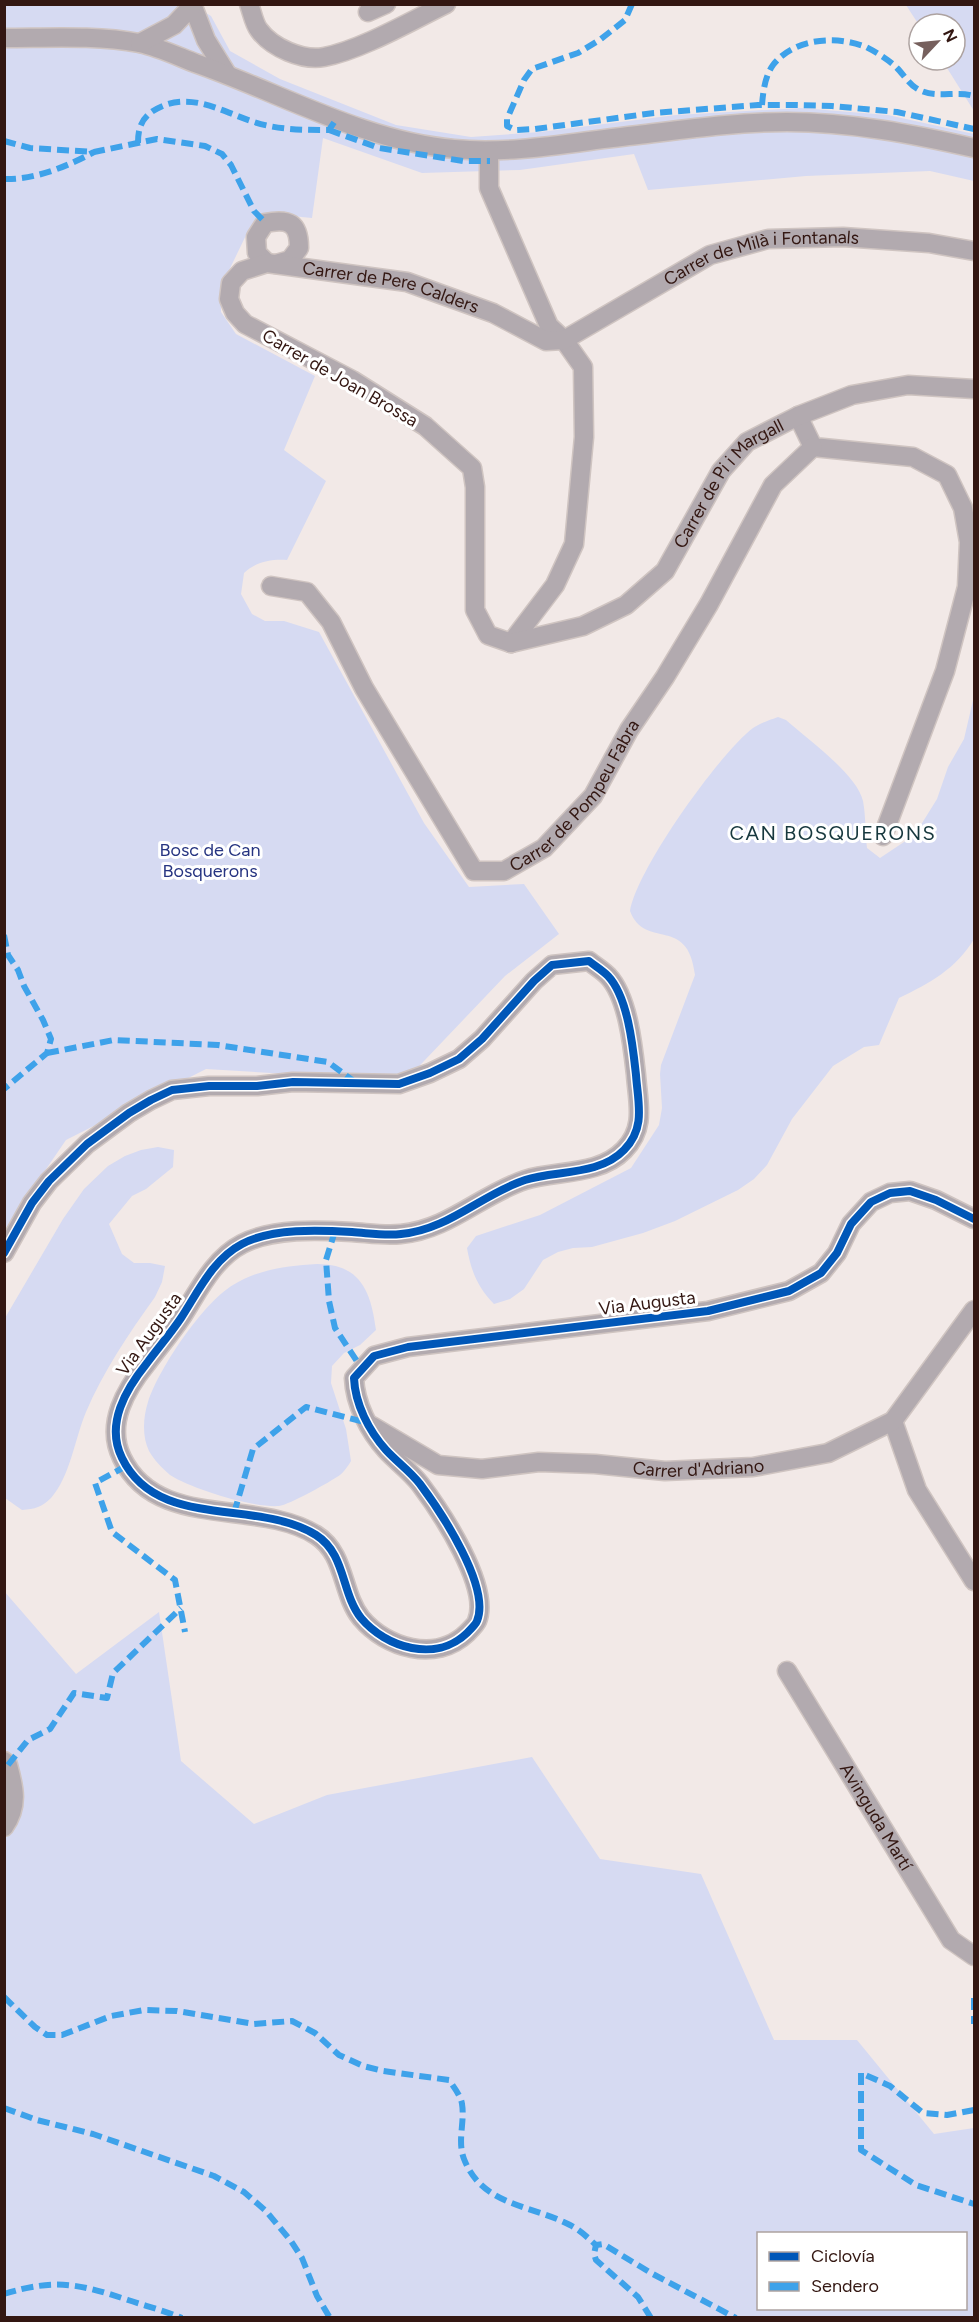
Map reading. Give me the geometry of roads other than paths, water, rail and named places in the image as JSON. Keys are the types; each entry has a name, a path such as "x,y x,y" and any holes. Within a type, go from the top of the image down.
{"street":[{"path":"249,4 258,30 279,47 303,58 323,57 350,49 446,4"},
{"path":"368,12 386,4"},
{"path":"140,43 174,25 192,5 206,40 227,74"},
{"path":"4,38 66,38 140,43 227,74 376,135 426,146 489,151 710,127 787,122 848,125 975,148"},
{"path":"489,151 489,188 549,326 564,340 583,367 584,437 574,544 555,585 511,644"},
{"name":"Carrer de Milà i Fontanals","path":"564,340 710,255 768,239 843,237 929,243 975,251"},
{"name":"Carrer de Pere Calders","path":"229,299 231,283 242,271 271,263 407,282 493,314 546,341 564,340"},
{"name":"Carrer de Joan Brossa","path":"229,299 234,313 245,324 352,380 425,426 472,468 476,511 475,610 488,634 511,644"},
{"name":"Carrer de Pi i Margall","path":"511,644 583,626 626,605 665,571 721,471 747,442 798,416 852,395 908,385 975,389"},
{"path":"798,416 813,447 913,457 947,475 963,508 969,542 967,586 945,671 883,836"},
{"name":"Carrer de Pompeu Fabra","path":"271,586 307,592 331,621 364,688 474,871 504,871 544,848 593,796 629,730 665,677 709,604 773,485 813,447"},
{"name":"Via Augusta","path":"4,1253 32,1203 49,1181 87,1144 129,1113 172,1090 293,1082 399,1084 459,1059 482,1039 534,981 552,965 589,961 610,978 623,1005 634,1059 641,1120 633,1140 621,1154 585,1170 546,1175 519,1182 455,1217 416,1232 396,1235 298,1231 252,1239 236,1247 221,1260 201,1286 179,1321 126,1392 119,1408 116,1434 118,1451 136,1479 151,1492 182,1505 245,1514 312,1532 325,1541 342,1568 358,1615 380,1637 406,1648 431,1649 457,1642 477,1623 480,1593 468,1562 423,1488 411,1473 384,1448 355,1396 354,1378 374,1356 408,1347 708,1311 789,1291 821,1273 837,1253 851,1224 871,1202 890,1193 910,1191 936,1200 975,1220"},
{"name":"Carrer d'Adriano","path":"368,1423 438,1465 482,1469 539,1462 595,1464 665,1471 753,1467 828,1453 893,1421 975,1310"},
{"path":"893,1421 917,1490 975,1581"},
{"name":"Avinguda Martí","path":"787,1671 951,1940 975,1956"},
{"path":"4,1761 8,1765 15,1792 9,1820 4,1827"}],"district":[{"name":"CAN BOSQUERONS","path":"833,833"}],"park label":[{"name":"Bosc de Can Bosquerons","path":"210,860"}]}
